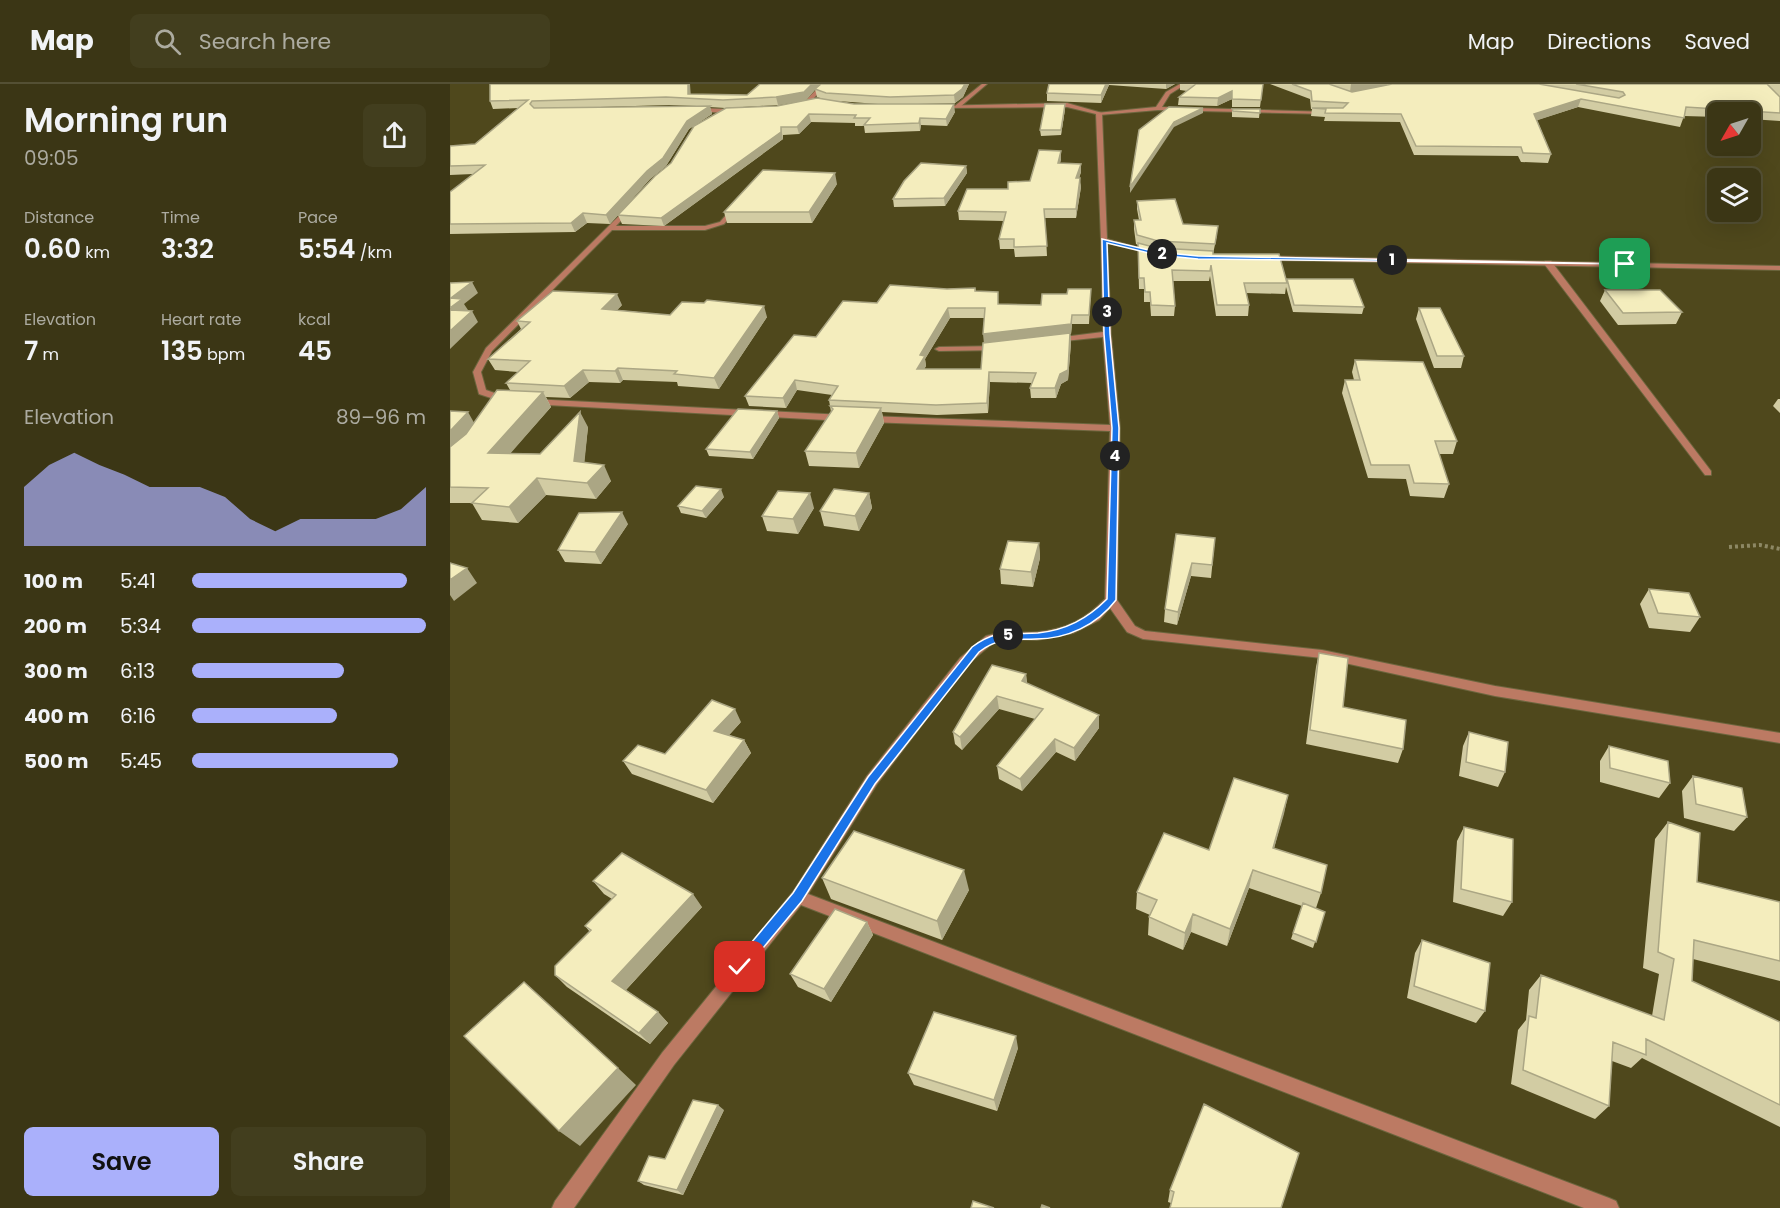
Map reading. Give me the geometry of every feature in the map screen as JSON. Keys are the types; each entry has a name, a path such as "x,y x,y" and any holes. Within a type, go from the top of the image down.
{"street":[{"path":"815,103 810,99 825,84"},
{"path":"958,106 985,84"},
{"path":"1158,108 1168,93 1184,84"},
{"path":"804,105 815,103 833,106"},
{"path":"924,106 1067,105 1099,112 1158,108 1342,112"},
{"path":"687,110 738,112"},
{"path":"711,119 726,111"},
{"path":"1099,112 1107,334 1115,428 1111,600 1131,629 1143,635 1322,654 1495,692 1780,738"},
{"path":"612,228 705,228 722,223 742,200"},
{"path":"633,205 489,350 477,372 482,392 499,404 850,418"},
{"path":"1104,240 1157,254"},
{"path":"1256,258 1780,268"},
{"path":"1548,263 1708,474"},
{"path":"1046,341 1107,334"},
{"path":"939,349 1006,347"},
{"path":"861,418 1115,428"},
{"path":"562,1208 668,1059 798,897 872,780 976,649 990,639 1008,634 1037,636 1069,630 1095,617 1111,600"},
{"path":"798,897 1609,1208"}],"path":[{"path":"1729,547 1760,545 1780,549"}],"building":[{"path":"490,84 688,84 688,94 747,95 760,84 812,84 804,92 776,97 723,100 666,97 532,101 530,104 534,108 710,106 687,121 663,158 647,171 606,215 583,213 571,223 450,224 450,192 485,165 450,166 450,146 475,144 528,100 490,101"},
{"path":"821,84 965,84 954,95 890,97 826,93 815,89"},
{"path":"1049,84 1106,84 1101,95 1047,93"},
{"path":"1196,84 1263,84 1261,100 1232,99 1232,91 1218,98 1179,97"},
{"path":"1292,84 1329,84 1352,92 1392,84 1539,84 1619,98 1625,95 1623,92 1576,84 1767,84 1780,97 1780,113 1761,112 1761,102 1707,102 1707,108 1686,107 1684,118 1581,99 1534,114 1551,154 1523,153 1521,147 1416,146 1401,114 1325,113 1326,109 1312,108 1343,108 1348,103 1312,101 1311,91"},
{"path":"817,98 854,104 954,104 946,119 920,118 919,123 864,125 870,118 854,118 856,115 809,114 797,127 781,127 781,132 661,218 618,215 655,176 671,163 694,126 726,108 777,106"},
{"path":"1045,104 1065,104 1061,130 1040,130"},
{"path":"1169,107 1203,108 1174,122 1130,187 1139,130"},
{"path":"1232,109 1260,109 1260,113 1233,111"},
{"path":"1039,150 1061,151 1058,163 1081,164 1076,178 1080,178 1076,209 1044,209 1047,246 1014,247 1014,239 999,239 1006,212 958,211 967,189 1008,189 1008,182 1030,181"},
{"path":"921,163 966,166 944,198 893,199 904,181"},
{"path":"763,170 835,173 809,212 724,212"},
{"path":"1175,199 1183,224 1218,226 1215,244 1158,241 1137,235 1134,220 1141,220 1137,201"},
{"path":"1138,243 1157,248 1213,251 1213,254 1279,254 1287,283 1244,283 1249,305 1217,305 1211,265 1210,271 1172,270 1175,306 1151,305 1150,292 1145,292 1144,278 1139,278"},
{"path":"1287,279 1353,279 1364,307 1294,305"},
{"path":"472,282 451,298 462,299 450,308 450,283"},
{"path":"890,285 947,289 975,288 975,291 998,292 998,304 1041,305 1042,294 1067,294 1068,289 1091,289 1089,315 1072,315 1071,324 983,334 985,308 948,308 920,355 925,356 917,369 981,369 983,343 1070,333 1068,370 1060,374 1055,388 1030,388 1036,373 989,372 987,403 936,405 829,400 838,386 795,380 783,398 745,396 794,335 816,337 843,301 877,303"},
{"path":"1605,290 1660,290 1682,312 1623,313"},
{"path":"553,291 617,294 602,309 670,315 682,302 704,303 707,300 764,306 714,378 674,374 677,371 618,368 615,371 583,370 564,386 506,383 530,361 488,359 530,322 517,321"},
{"path":"1419,308 1440,308 1464,356 1437,356"},
{"path":"450,310 472,311 450,331"},
{"path":"1355,360 1423,362 1457,441 1435,441 1449,484 1414,483 1409,465 1371,465 1345,380 1360,380"},
{"path":"497,390 543,392 488,453 540,454 580,412 574,461 604,465 587,483 537,478 509,507 472,503 488,488 450,487 450,447 466,434"},
{"path":"830,406 881,408 856,453 805,451 833,409"},
{"path":"738,409 777,411 750,452 706,449"},
{"path":"450,411 468,412 450,431"},
{"path":"696,486 721,489 702,511 678,506"},
{"path":"834,489 869,493 855,516 820,511"},
{"path":"778,491 810,493 793,519 762,516"},
{"path":"622,512 595,552 558,550 579,513"},
{"path":"1176,534 1215,538 1212,565 1192,563 1178,612 1165,609"},
{"path":"1008,541 1039,543 1031,572 1000,569"},
{"path":"450,563 467,568 450,580"},
{"path":"1649,589 1689,593 1700,617 1658,613"},
{"path":"1319,653 1348,658 1343,707 1406,720 1403,749 1310,730"},
{"path":"992,665 1026,674 1022,681 1099,715 1074,748 1055,739 1020,779 997,766 1043,709 997,696 960,737 953,732"},
{"path":"712,700 735,709 714,731 744,740 706,790 623,761 638,745 665,754"},
{"path":"1469,732 1508,742 1505,772 1466,762"},
{"path":"1609,746 1668,761 1670,783 1610,768"},
{"path":"1693,776 1742,788 1747,817 1696,804"},
{"path":"1234,778 1288,795 1273,848 1327,865 1321,893 1253,870 1230,929 1193,914 1185,933 1149,917 1157,900 1137,892 1164,833 1209,850"},
{"path":"1668,822 1700,833 1697,882 1780,902 1780,961 1694,940 1692,981 1780,1022 1780,1105 1646,1039 1646,1055 1613,1042 1609,1106 1523,1070 1529,1016 1536,1018 1541,975 1664,1020 1674,959 1658,952"},
{"path":"1464,827 1513,839 1512,902 1461,889"},
{"path":"854,831 964,870 937,921 822,878"},
{"path":"622,853 693,894 612,981 658,1012 639,1033 555,975 555,966 591,930 585,926 616,895 593,881"},
{"path":"1303,903 1325,912 1316,942 1293,933"},
{"path":"835,909 867,922 824,989 790,974"},
{"path":"1422,940 1490,963 1485,1011 1414,986"},
{"path":"524,982 618,1068 559,1131 464,1036"},
{"path":"934,1012 1016,1036 994,1100 908,1073"},
{"path":"693,1100 718,1105 677,1190 638,1181 649,1156 665,1159"},
{"path":"1204,1104 1299,1153 1281,1208 1170,1208 1174,1192 1170,1190"},
{"path":"973,1201 994,1208 971,1208"}],"route":[{"path":"740,967 798,897 872,780 963,661 990,639 1008,634 1037,636 1069,630 1095,617 1111,600 1115,428 1107,334 1104,240 1157,254 1198,257 1625,264"}]}
